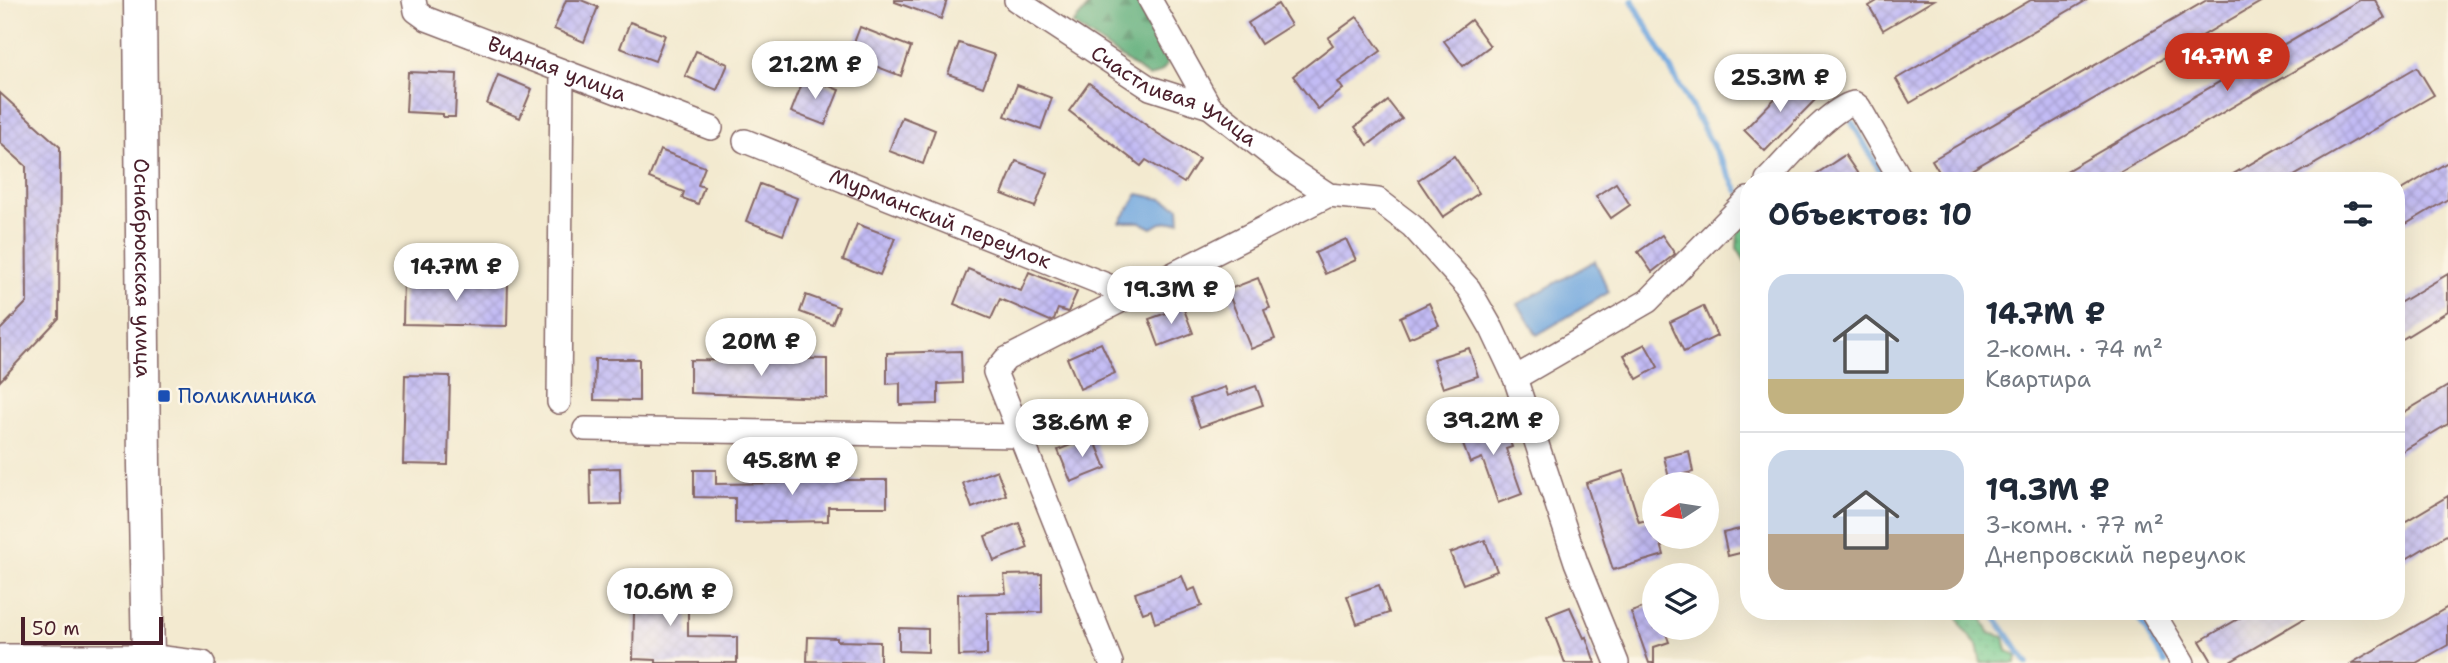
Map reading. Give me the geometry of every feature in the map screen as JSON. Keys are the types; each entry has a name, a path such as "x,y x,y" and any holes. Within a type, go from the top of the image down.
{"street":[{"name":"Оснабрюкская улица","path":"140,0 143,438 148,659"},
{"name":"Видная улица","path":"414,0 416,11 427,19 711,128"},
{"name":"Счастливая улица","path":"1016,0 1150,88 1210,107 1285,166 1329,195"},
{"path":"1150,0 1210,107"},
{"path":"559,402 562,71"},
{"path":"1775,172 1831,115 1843,106 1854,103 1859,107 1896,172"},
{"name":"Мурманский переулок","path":"745,141 1134,296"},
{"path":"1111,663 995,372 1006,359 1329,195 1378,200 1412,226 1469,289 1515,378 1576,562 1617,663"},
{"path":"1515,378 1648,301 1740,207"},
{"path":"585,429 1020,436"},
{"path":"2157,620 2183,663"},
{"path":"0,656 148,659 203,663"}],"green space":[{"path":"1094,0 1137,0 1157,31 1167,53 1167,63 1162,71 1149,77 1073,24"},
{"path":"1740,220 1740,253 1737,248"},
{"path":"1959,620 1983,620 1989,633 2004,637 2007,651 2017,656 2016,663 1981,663 1977,645"}],"water":[{"path":"1138,194 1162,199 1179,207 1180,221 1161,223 1152,228 1140,222 1120,222"},
{"path":"1595,261 1609,292 1537,335 1518,304"}],"building":[{"path":"566,0 581,0 598,7 584,42 554,29"},
{"path":"895,0 947,0 941,19"},
{"path":"1879,0 1934,0 1883,30 1869,6"},
{"path":"2031,0 2087,0 1910,103 1896,79"},
{"path":"2207,0 2264,0 1968,172 1939,172 1932,160"},
{"path":"2360,0 2375,0 2385,18 2121,172 2065,172"},
{"path":"1278,4 1291,25 1261,44 1248,23"},
{"path":"1357,17 1381,51 1338,82 1343,89 1318,109 1293,76 1333,45 1328,38"},
{"path":"1471,20 1490,46 1463,66 1444,41"},
{"path":"630,22 665,35 655,61 620,48"},
{"path":"860,27 911,47 901,76 849,56"},
{"path":"959,43 995,55 983,87 948,74"},
{"path":"696,51 728,64 717,90 685,76"},
{"path":"2417,67 2434,95 2301,172 2237,172"},
{"path":"408,72 457,74 455,117 406,112"},
{"path":"498,75 532,89 520,118 487,104"},
{"path":"805,76 839,90 825,125 791,112"},
{"path":"1796,77 1817,98 1765,151 1744,130"},
{"path":"1089,83 1157,133 1199,159 1184,183 1146,160 1141,166 1069,111"},
{"path":"1017,85 1052,98 1041,129 1005,116"},
{"path":"0,93 60,147 59,318 0,381 0,330 27,302 26,166 0,143"},
{"path":"1388,101 1402,119 1368,145 1355,127"},
{"path":"902,117 935,130 923,164 889,151"},
{"path":"660,150 705,167 698,185 704,187 698,204 682,198 684,192 649,178"},
{"path":"1845,155 1857,172 1819,172"},
{"path":"1454,156 1479,193 1443,217 1418,180"},
{"path":"1016,161 1048,173 1035,207 1002,194"},
{"path":"2448,162 2448,199 2405,225 2405,188"},
{"path":"1616,183 1630,205 1611,218 1596,196"},
{"path":"760,184 797,198 783,235 746,221"},
{"path":"857,224 895,238 880,275 843,260"},
{"path":"1662,235 1675,254 1652,272 1638,252"},
{"path":"1346,239 1356,260 1325,274 1315,253"},
{"path":"968,269 1021,291 1029,272 1077,292 1068,312 1058,309 1054,319 1050,321 1000,299 991,319 954,304"},
{"path":"2448,274 2448,311 2405,337 2405,300"},
{"path":"1258,278 1270,308 1264,310 1275,339 1251,349 1227,290"},
{"path":"404,281 508,282 507,326 403,324"},
{"path":"806,295 839,307 832,324 800,312"},
{"path":"1429,303 1439,325 1409,338 1400,317"},
{"path":"1703,306 1717,336 1684,352 1670,322"},
{"path":"1183,307 1193,333 1159,346 1149,319"},
{"path":"1101,343 1115,373 1080,389 1067,358"},
{"path":"1645,344 1658,367 1637,379 1624,355"},
{"path":"1469,348 1478,376 1443,388 1433,359"},
{"path":"961,351 962,383 938,384 938,404 900,405 900,383 887,384 887,353"},
{"path":"764,358 827,359 827,398 690,393 690,360 764,361"},
{"path":"595,359 639,359 639,401 594,400"},
{"path":"405,375 450,376 448,465 403,464"},
{"path":"1256,386 1263,405 1200,427 1190,399 1225,387 1228,396"},
{"path":"2448,386 2448,424 2405,450 2405,412"},
{"path":"1501,418 1512,447 1506,449 1522,494 1498,503 1482,458 1470,463 1459,434"},
{"path":"1093,436 1106,468 1071,482 1058,450"},
{"path":"1689,451 1693,472 1668,472 1664,457"},
{"path":"620,468 621,504 591,505 590,469"},
{"path":"694,470 716,470 716,484 781,483 781,475 828,475 828,480 887,480 887,507 828,507 828,521 735,523 735,498 694,497"},
{"path":"997,470 1006,495 972,508 963,483"},
{"path":"1623,471 1639,522 1642,521 1642,550 1663,550 1664,555 1613,570 1586,483"},
{"path":"2448,496 2448,534 2405,560 2405,522"},
{"path":"1019,523 1028,548 994,561 985,536"},
{"path":"1740,529 1740,553 1728,556 1723,533"},
{"path":"1485,540 1497,571 1463,584 1450,553"},
{"path":"632,571 668,572 667,608 688,608 688,636 737,637 737,663 656,663 656,660 633,659"},
{"path":"1042,574 1042,612 987,613 987,655 959,656 958,594 1006,593 1004,575"},
{"path":"1182,576 1188,591 1195,588 1202,606 1155,623 1151,610 1143,613 1135,593"},
{"path":"1379,585 1389,613 1357,624 1347,596"},
{"path":"1570,607 1584,638 1586,637 1595,663 1565,663 1547,616"},
{"path":"2448,607 2448,645 2416,663 2352,663"},
{"path":"1642,608 1642,640 1668,640 1669,642 1654,647 1654,663 1649,663 1631,612"},
{"path":"2236,620 2302,620 2228,663 2213,663 2200,641"},
{"path":"899,628 928,629 928,652 899,651"},
{"path":"808,637 880,642 880,663 807,661"}],"waterway":[{"path":"1632,0 1738,191"},
{"path":"1852,122 1880,172"},
{"path":"1997,620 2027,663"},
{"path":"2140,620 2165,663"}],"place":[{"name":"Поликлиника","path":"164,396"}]}
